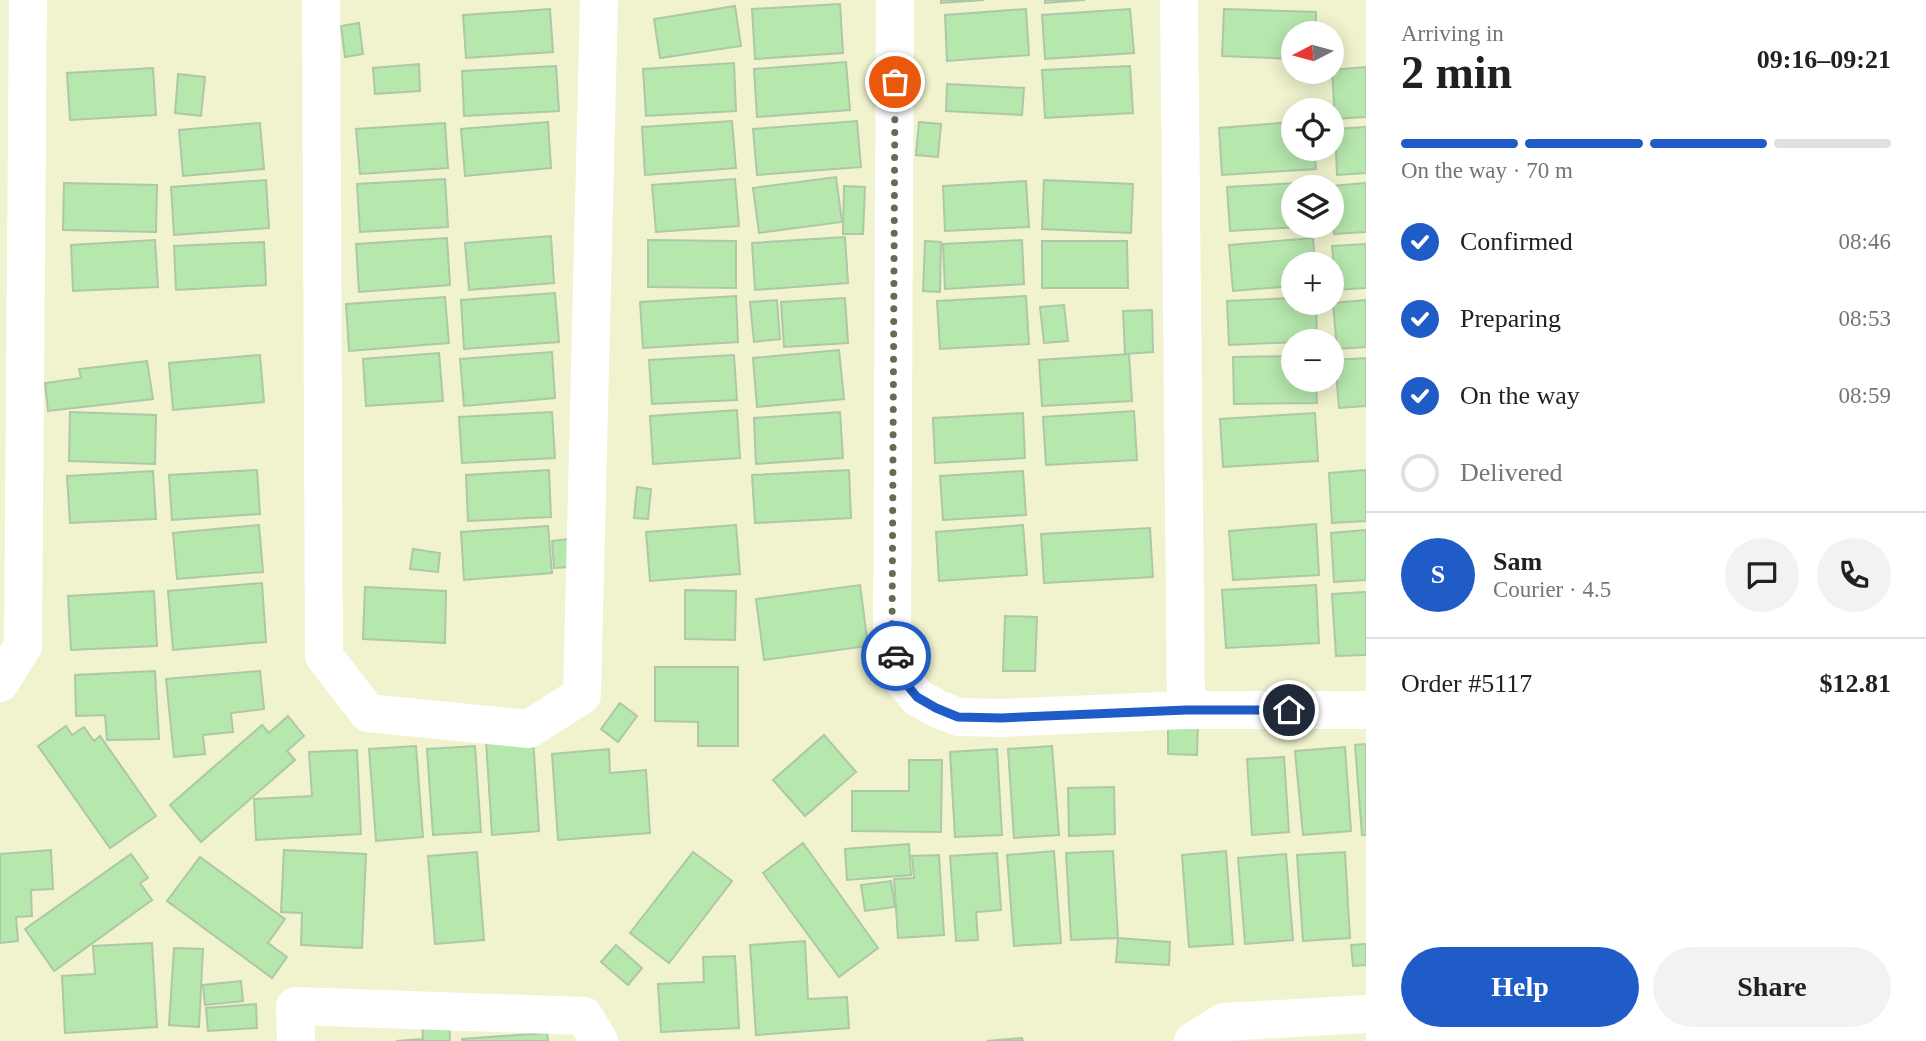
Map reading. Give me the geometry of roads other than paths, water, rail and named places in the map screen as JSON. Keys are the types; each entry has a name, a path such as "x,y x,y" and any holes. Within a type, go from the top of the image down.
{"street":[{"path":"0,682 23,646 28,0"},
{"path":"321,0 324,656 368,713 529,729 582,695 599,0"},
{"path":"895,0 892,639 903,680 917,697 958,717 1001,718 1186,710 1366,710"},
{"path":"1179,0 1186,710"},
{"path":"296,1041 295,1006 584,1016 598,1041"},
{"path":"1193,1041 1224,1022 1366,1014"}]}
